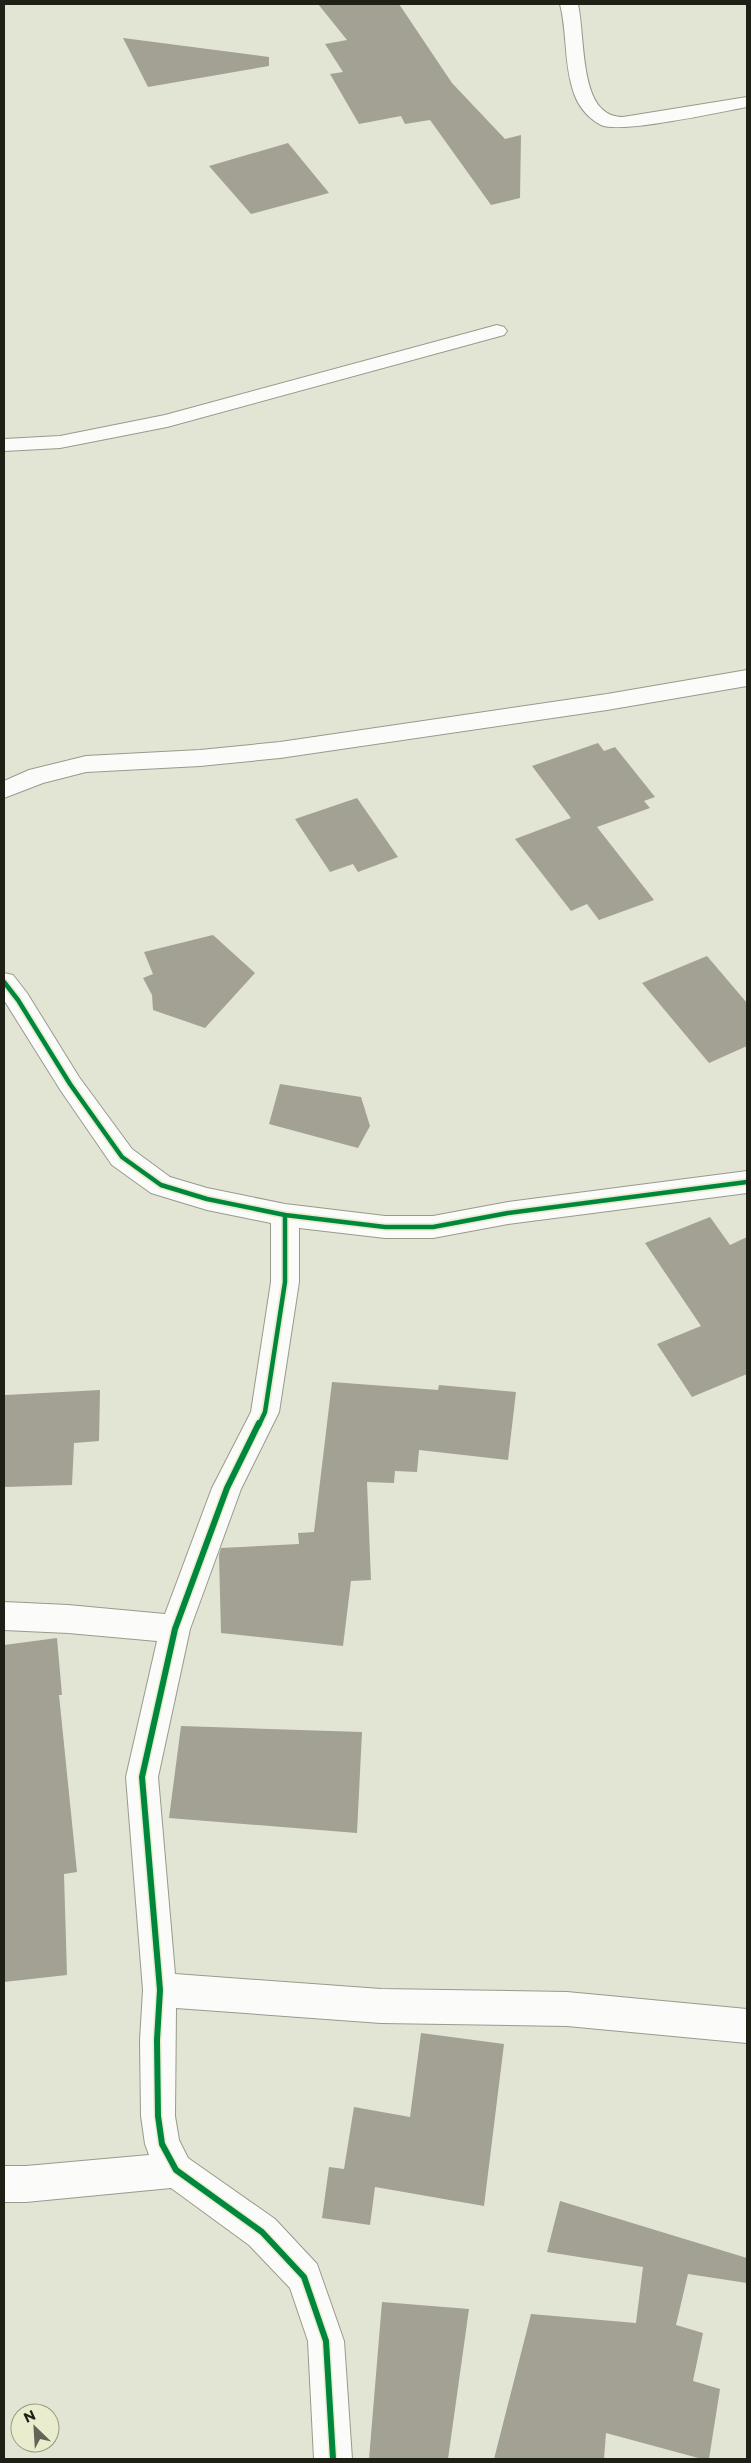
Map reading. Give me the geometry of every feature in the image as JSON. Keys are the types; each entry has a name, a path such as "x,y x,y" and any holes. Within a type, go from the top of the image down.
{"street":[{"path":"569,4 582,96 593,110 607,121 623,122 747,102"},
{"path":"4,445 60,442 167,421 497,331"},
{"path":"4,790 37,776 86,764 200,758 280,750 607,702 747,678"},
{"path":"4,982 18,1000 70,1084 122,1157 161,1185 207,1199 285,1214 386,1227 433,1227 538,1209 747,1182"},
{"path":"285,1214 285,1282 265,1412 227,1488 175,1629 142,1777 160,1990 157,2040 158,2116 162,2144 176,2170 262,2232 304,2277 326,2342 333,2459"},
{"path":"4,1616 68,1619 175,1629"},
{"path":"160,1990 381,2006 567,2009 747,2026"},
{"path":"4,2184 26,2184 176,2170"}],"building":[{"path":"318,4 399,4 452,83 505,139 521,135 520,198 491,205 430,120 405,124 401,116 359,124 330,74 343,72 325,44 347,40"},
{"path":"123,38 269,57 269,66 148,87"},
{"path":"288,143 329,193 251,214 209,166"},
{"path":"598,743 604,751 615,747 655,797 644,801 650,808 597,827 654,900 599,920 587,904 571,911 515,839 571,818 532,766"},
{"path":"357,798 398,857 358,872 353,864 330,872 295,819"},
{"path":"213,935 255,973 205,1028 153,1010 152,995 143,978 153,974 144,952"},
{"path":"707,956 747,1003 747,1046 709,1063 642,983"},
{"path":"280,1084 361,1097 370,1126 358,1148 269,1124"},
{"path":"710,1217 730,1245 747,1237 747,1374 692,1397 657,1344 701,1326 645,1243"},
{"path":"332,1382 438,1390 439,1385 516,1392 508,1460 419,1450 417,1472 395,1471 394,1483 367,1482 371,1580 351,1581 343,1646 221,1633 219,1555 221,1548 299,1544 298,1533 314,1532"},
{"path":"100,1390 99,1441 74,1443 72,1485 4,1487 5,1395"},
{"path":"57,1638 62,1695 59,1695 77,1872 64,1874 67,1975 4,1982 4,1645"},
{"path":"181,1726 362,1732 357,1833 169,1818"},
{"path":"421,2033 504,2044 484,2206 375,2187 370,2225 322,2218 329,2167 344,2169 354,2107 410,2117"},
{"path":"560,2201 747,2258 747,2283 688,2274 676,2325 703,2333 693,2381 720,2389 709,2459 702,2459 606,2433 604,2459 494,2459 531,2314 636,2323 643,2267 547,2252"},
{"path":"382,2302 469,2309 448,2459 369,2459"}],"cycle path":[{"path":"4,982 18,1000 70,1084 122,1157 161,1185 207,1199 285,1215 385,1227 433,1227 508,1213 747,1182"},
{"path":"285,1215 285,1282 265,1412 227,1488 175,1629 142,1777 160,1990 157,2040 158,2116 162,2144 176,2170 262,2232 304,2277 326,2341 333,2459"}]}
